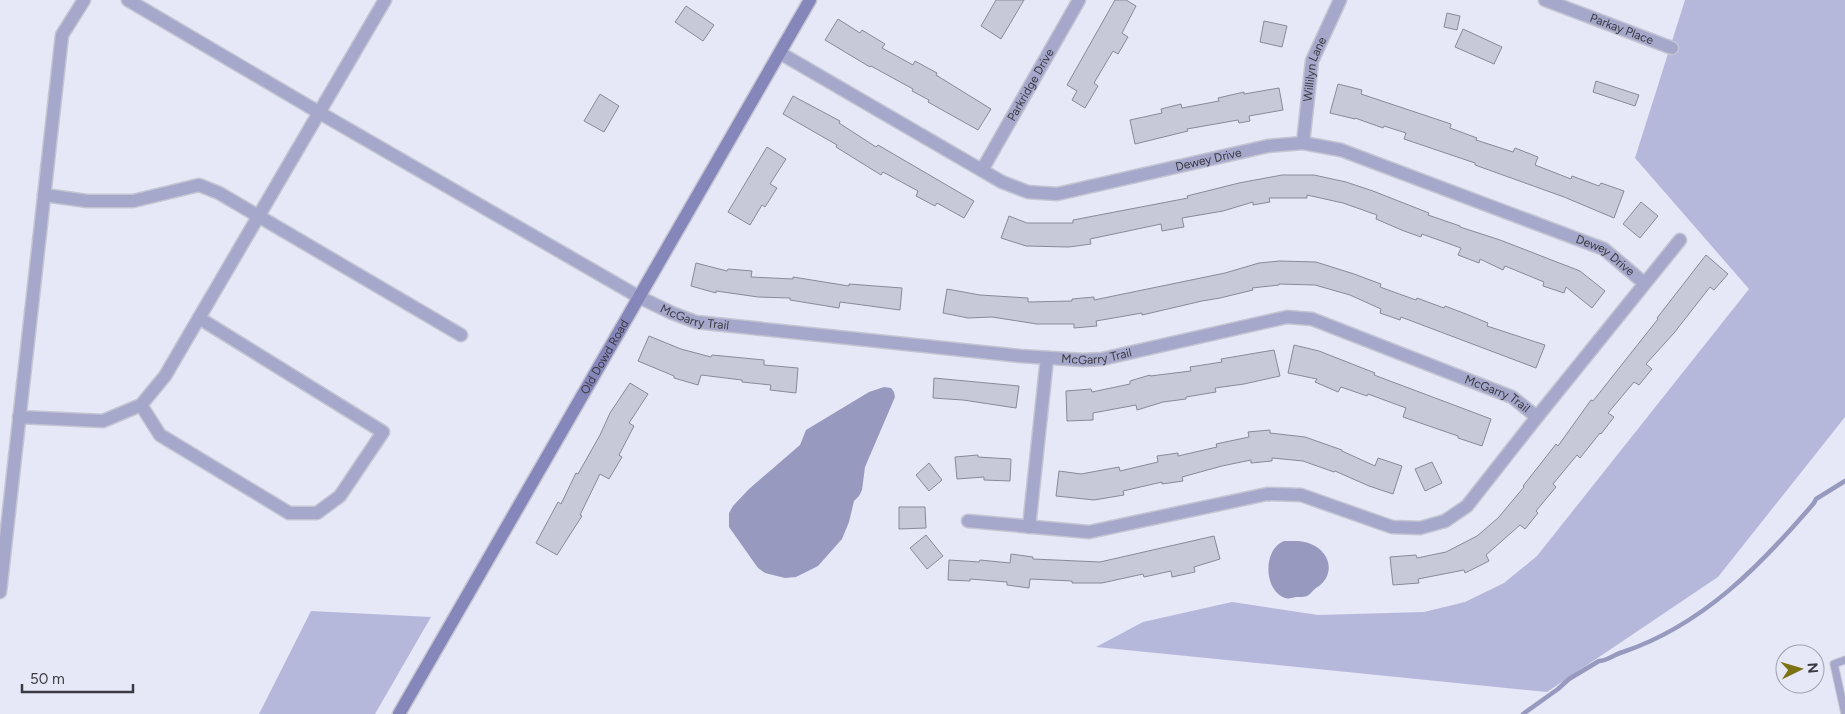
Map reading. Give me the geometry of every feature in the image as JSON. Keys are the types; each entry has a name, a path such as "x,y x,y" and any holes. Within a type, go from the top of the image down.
{"street":[{"path":"0,592 62,35 84,0"},
{"name":"McGarry Trail","path":"128,0 639,297 696,322 1047,358 1084,360 1102,359 1287,317 1312,319 1512,397 1536,417"},
{"path":"20,417 103,421 141,405 165,376 385,0"},
{"name":"Old Dowd Road","path":"399,714 810,0"},
{"name":"Parkridge Drive","path":"982,170 1079,0"},
{"name":"Willilyn Lane","path":"1303,144 1312,61 1340,0"},
{"name":"Parkay Place","path":"1545,0 1672,48"},
{"name":"Dewey Drive","path":"780,53 1002,182 1028,192 1057,194 1268,146 1303,144 1341,150 1604,249 1644,283"},
{"path":"44,195 87,201 133,201 199,185 219,193 461,335"},
{"name":"Dewey Drive","path":"968,521 1089,532 1267,494 1301,495 1392,528 1420,528 1445,521 1467,506 1536,417 1680,240"},
{"path":"141,405 160,435 289,513 317,513 340,496 383,432 199,318"},
{"path":"1029,527 1047,358"}],"lane":[{"path":"1845,660 1834,664 1845,714"}],"shaded area":[{"path":"1685,0 1845,0 1845,417 1718,577 1547,692 1096,647 1143,622 1232,602 1318,615 1424,612 1465,602 1504,583 1537,556 1749,289 1635,158"},
{"path":"884,387 891,388 895,397 865,467 862,490 854,501 849,522 842,539 818,566 796,577 785,578 765,573 758,568 729,527 729,513 733,506 749,489 800,445 806,430 869,392"},
{"path":"1284,541 1308,543 1318,548 1327,558 1328,571 1326,577 1307,596 1285,598 1278,594 1269,579 1269,560 1272,552 1277,545"},
{"path":"311,611 431,617 375,714 259,714"}],"building":[{"path":"996,0 1024,0 1001,39 981,26"},
{"path":"1115,0 1126,0 1136,6 1122,33 1128,37 1118,54 1113,51 1094,83 1098,86 1085,108 1072,100 1077,91 1067,85"},
{"path":"686,6 714,25 703,41 675,22"},
{"path":"1447,13 1460,16 1457,30 1444,27"},
{"path":"838,19 860,33 862,30 885,44 882,48 913,65 915,61 937,73 936,75 991,109 978,130 928,102 929,100 912,91 913,89 870,67 825,40"},
{"path":"1264,21 1287,26 1282,47 1260,42"},
{"path":"1463,29 1502,47 1494,64 1455,47"},
{"path":"1596,81 1639,95 1635,106 1593,92"},
{"path":"1338,84 1362,90 1361,94 1451,124 1450,128 1477,138 1476,140 1513,152 1515,148 1538,157 1535,165 1571,179 1572,176 1599,186 1601,183 1624,191 1614,218 1564,197 1475,165 1475,163 1404,139 1406,133 1384,126 1383,128 1355,118 1330,113"},
{"path":"1279,88 1283,110 1249,116 1250,121 1239,123 1238,120 1187,129 1188,131 1135,144 1130,120 1162,113 1161,109 1181,104 1182,108 1219,101 1218,98 1244,92 1244,94"},
{"path":"600,94 619,106 604,132 584,121"},
{"path":"793,96 840,121 839,123 876,147 878,145 974,201 964,218 937,203 935,206 916,196 918,191 883,172 881,175 836,147 837,145 783,114"},
{"path":"767,147 786,159 770,184 777,188 765,207 762,205 750,225 728,212"},
{"path":"1282,175 1314,175 1346,182 1373,191 1429,213 1428,215 1580,271 1605,291 1592,308 1566,287 1564,293 1543,286 1544,282 1505,266 1503,270 1480,259 1479,263 1458,255 1461,248 1422,234 1421,237 1404,231 1376,219 1377,215 1343,203 1307,195 1307,198 1269,198 1270,202 1253,205 1253,202 1223,211 1182,218 1184,227 1162,231 1161,224 1090,239 1091,244 1069,247 1026,246 1001,238 1009,216 1027,223 1073,223 1073,220 1188,198 1187,196 1239,183"},
{"path":"1641,202 1658,216 1640,238 1623,224"},
{"path":"1706,255 1728,274 1714,290 1710,287 1674,333 1646,364 1652,369 1639,385 1634,382 1608,413 1614,417 1580,458 1577,455 1553,484 1556,487 1536,511 1538,513 1525,529 1520,525 1486,555 1489,561 1465,573 1464,570 1418,579 1419,583 1393,585 1390,557 1416,555 1417,558 1446,552 1477,536 1498,518 1556,444 1558,446 1591,400 1593,401"},
{"path":"1280,261 1316,262 1354,274 1381,284 1380,287 1416,300 1417,298 1444,308 1445,306 1488,323 1487,326 1545,345 1536,368 1401,317 1400,320 1380,313 1381,309 1350,295 1315,285 1279,284 1252,288 1253,290 1142,315 1142,313 1096,321 1097,326 1074,328 1074,324 1037,324 992,317 968,318 943,313 947,289 980,295 1028,298 1028,302 1072,301 1072,299 1094,297 1094,300 1225,273 1259,263"},
{"path":"696,263 727,271 728,269 752,271 751,277 793,279 793,277 849,286 849,284 902,288 900,310 840,302 839,308 790,300 790,298 758,297 716,291 716,293 691,286"},
{"path":"649,336 681,349 711,357 712,355 764,360 764,365 798,368 796,393 770,390 771,385 742,382 742,380 701,375 698,385 674,378 674,376 638,361"},
{"path":"1294,345 1319,351 1375,373 1374,375 1491,419 1482,446 1403,417 1406,408 1368,394 1367,396 1341,387 1338,392 1315,382 1317,379 1288,373"},
{"path":"1274,350 1280,376 1215,388 1216,392 1163,402 1137,410 1136,405 1093,413 1093,420 1067,421 1066,391 1091,389 1092,392 1130,384 1130,381 1150,375 1191,371 1190,367 1222,362 1221,359"},
{"path":"934,378 1019,386 1016,408 963,400 933,398"},
{"path":"630,383 648,394 629,423 634,426 619,455 622,457 609,479 600,474 580,515 582,516 557,555 536,543 558,502 561,504 576,473 578,474 600,435 610,413"},
{"path":"1270,430 1270,433 1305,437 1342,450 1375,466 1378,458 1402,466 1393,494 1335,471 1303,461 1272,458 1272,461 1251,463 1251,460 1222,466 1182,477 1183,481 1162,484 1162,482 1123,491 1124,495 1094,500 1056,496 1059,471 1081,474 1119,467 1120,471 1158,462 1157,456 1178,453 1178,456 1217,447 1216,444 1249,437 1248,432"},
{"path":"978,455 978,457 1011,459 1010,481 984,480 984,477 957,479 955,457"},
{"path":"1432,462 1442,483 1425,491 1415,469"},
{"path":"929,463 942,480 929,491 916,475"},
{"path":"899,507 925,507 926,528 899,529"},
{"path":"926,535 943,556 927,569 910,548"},
{"path":"1214,536 1220,559 1194,567 1195,572 1172,577 1171,571 1144,577 1143,574 1102,583 1072,583 1072,581 1030,579 1029,588 1007,585 1007,582 970,579 970,581 948,580 949,560 979,562 980,560 1010,563 1011,554 1033,557 1033,559 1100,562"}],"waterway":[{"path":"1523,714 1569,679 1599,661 1652,640 1679,626 1705,609 1729,591 1773,549 1816,499 1845,481"}]}
